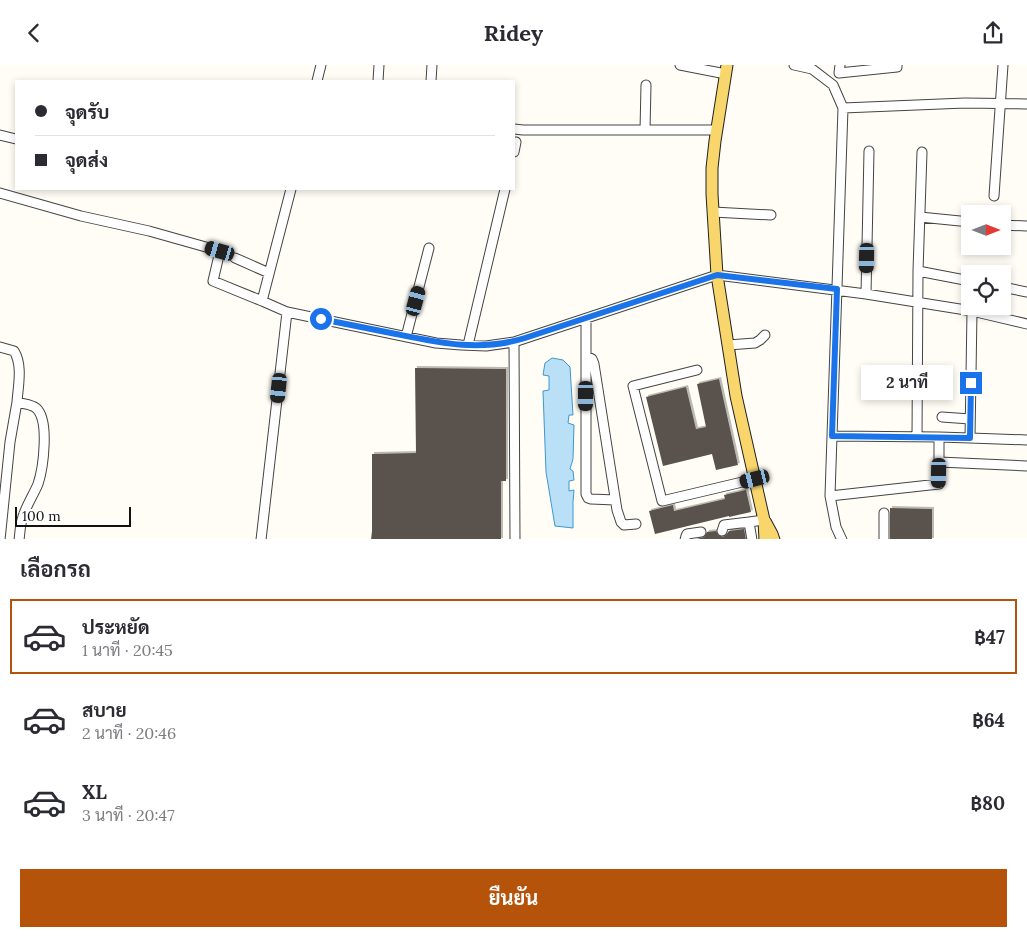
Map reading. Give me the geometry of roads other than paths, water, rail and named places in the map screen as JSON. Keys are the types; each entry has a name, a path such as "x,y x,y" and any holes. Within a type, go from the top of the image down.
{"main road":[{"path":"726,69 712,168 717,275 736,396 764,520 765,539"},
{"path":"764,520 774,539"}],"street":[{"path":"317,80 321,65"},
{"path":"378,80 379,65"},
{"path":"431,80 432,65"},
{"path":"680,65 726,69"},
{"path":"794,65 812,69 833,85 843,108 830,496 836,527 842,539"},
{"path":"840,65 839,73 897,67 897,65"},
{"path":"994,196 1003,65"},
{"path":"645,130 646,85"},
{"path":"843,108 965,103 1027,104"},
{"path":"515,129 717,130"},
{"path":"0,135 15,139"},
{"path":"515,147 516,142"},
{"path":"866,293 869,151"},
{"path":"917,437 918,271 922,152"},
{"path":"262,301 291,190"},
{"path":"468,345 505,190"},
{"path":"0,193 81,216 149,231 220,251 214,281 288,312 436,343 486,346 514,342 717,275 866,293 961,309"},
{"path":"713,212 771,215"},
{"path":"920,217 961,221"},
{"path":"1011,225 1027,226"},
{"path":"406,337 430,248"},
{"path":"235,258 269,273"},
{"path":"918,271 961,279"},
{"path":"1011,289 1027,292"},
{"path":"262,539 288,312"},
{"path":"970,438 972,315"},
{"path":"989,315 1027,324"},
{"path":"586,319 586,494 591,499 615,500"},
{"path":"728,345 755,343 760,341 765,335"},
{"path":"514,342 515,539"},
{"path":"0,347 14,351 18,357 19,369 17,403 10,442 0,539"},
{"path":"586,356 592,359 594,364 615,500 621,522 624,525 636,525"},
{"path":"697,371 633,386 662,501 755,479"},
{"path":"17,403 33,406 37,409 43,422 44,435 43,462 38,483 22,520 20,539"},
{"path":"942,417 970,419"},
{"path":"832,436 1027,440"},
{"path":"830,496 939,484 939,437"},
{"path":"0,441 10,442"},
{"path":"939,463 1027,466"},
{"path":"884,513 884,539"},
{"path":"722,531 724,525 764,520"},
{"path":"749,522 752,539"},
{"path":"686,539 687,534 701,532"}],"water":[{"path":"552,358 563,360 570,367 573,415 569,415 568,423 574,425 573,459 570,469 573,471 574,480 569,481 569,491 574,490 573,528 555,526 546,472 543,391 549,390 549,376 543,375 545,363"}]}
